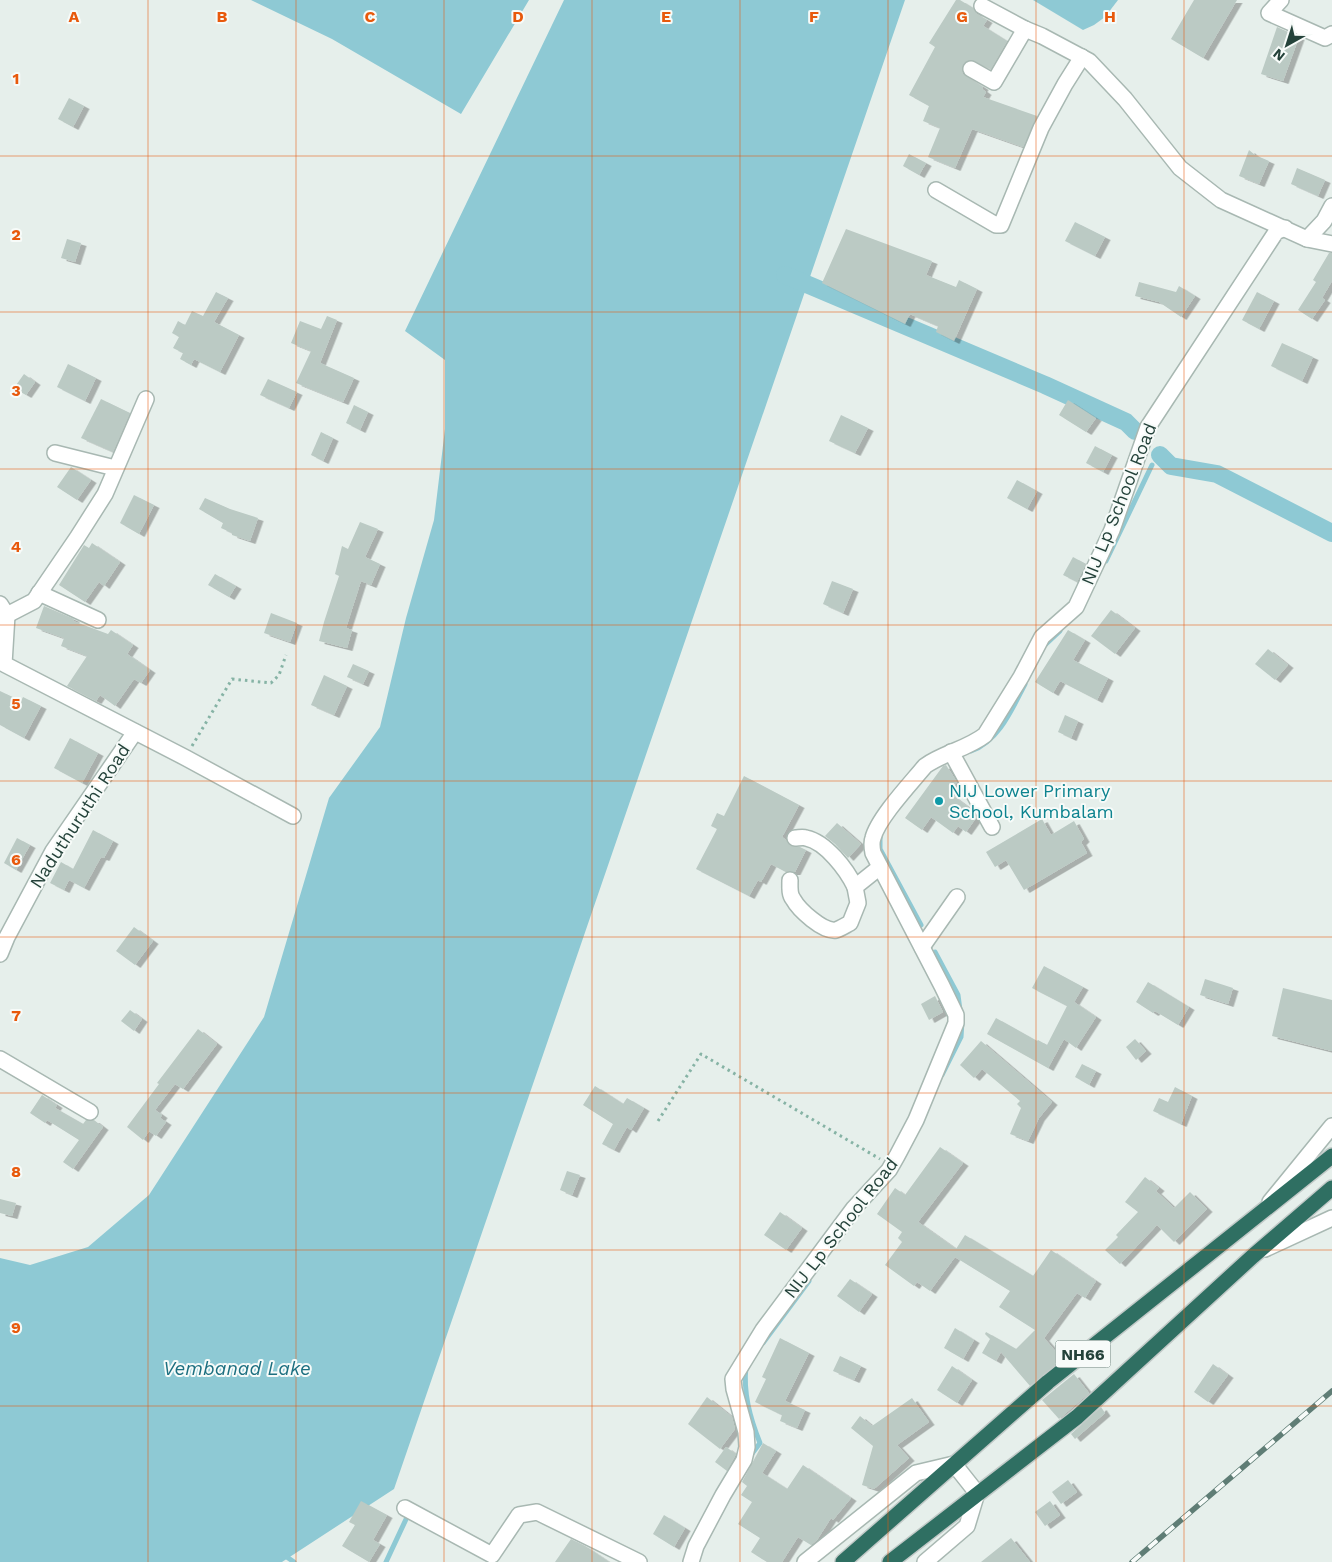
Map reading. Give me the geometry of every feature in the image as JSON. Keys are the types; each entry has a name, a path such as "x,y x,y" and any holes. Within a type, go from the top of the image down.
{"highway":[{"name":"NH66","path":"843,1562 1048,1382 1332,1156"},
{"name":"NH66","path":"890,1562 1077,1417 1253,1256 1332,1188"}],"street":[{"path":"1281,0 1269,13 1325,38 1332,34"},
{"path":"982,6 1089,60 1124,99 1180,168 1221,200 1307,239 1332,244"},
{"path":"971,69 993,84 1025,29"},
{"path":"936,190 996,225 1001,225 1041,128 1082,57"},
{"path":"1307,239 1324,221 1332,206"},
{"name":"NIJ Lp School Road","path":"691,1562 696,1546 744,1460 747,1447 746,1432 732,1384 733,1379 769,1322 854,1208 891,1166 916,1120 956,1023 956,1015 880,867 872,848 873,838 879,825 925,766 935,759 977,741 985,735 1042,637 1076,607 1112,530 1148,427 1276,232 1285,228"},
{"path":"3,610 34,600 77,538 105,494 146,399"},
{"path":"56,453 115,468"},
{"path":"39,593 98,620"},
{"name":"Naduthuruthi Road","path":"3,610 4,664 186,758 293,816"},
{"name":"Naduthuruthi Road","path":"0,954 7,937 53,851 135,732"},
{"path":"951,752 992,827"},
{"path":"790,880 792,899 824,928 836,930 850,923 858,903 855,887 845,869 824,848 806,838 795,838"},
{"path":"855,887 880,867"},
{"path":"922,947 957,897"},
{"path":"0,1059 90,1112"},
{"path":"1256,1218 1332,1126"},
{"path":"1253,1256 1274,1244 1332,1218"},
{"path":"806,1562 916,1473 954,1464 977,1493 967,1526 925,1562"},
{"path":"405,1508 492,1555 519,1514 537,1512 639,1562"}],"path":[{"path":"186,758 232,679 271,684 279,675 286,655"},
{"path":"658,1121 701,1054 891,1166"}],"water":[{"path":"251,0 529,0 461,114 332,39"},
{"name":"Vembanad Lake","path":"564,0 905,0 394,1489 282,1562 0,1562 0,1258 30,1265 88,1247 149,1195 264,1017 329,798 380,727 406,618 434,520 445,429 445,360 405,331"},
{"path":"1033,0 1118,0 1105,17 1083,30"}],"building":[{"path":"956,0 960,0 973,8 977,14 987,20 983,26 1007,41 991,69 970,60 963,65 963,74 983,87 982,89 986,92 983,97 1037,116 1023,147 972,129 955,168 928,157 940,128 923,121 929,106 909,95 935,47 929,43"},
{"path":"1194,0 1237,0 1203,58 1171,39"},
{"path":"1277,27 1299,37 1283,81 1261,74"},
{"path":"69,98 84,106 73,127 58,119"},
{"path":"1249,150 1269,161 1259,184 1239,176"},
{"path":"909,154 926,163 919,175 903,166"},
{"path":"1297,168 1325,180 1318,196 1291,184"},
{"path":"1075,222 1105,237 1095,256 1065,241"},
{"path":"846,229 932,261 926,275 956,287 959,280 977,289 954,341 936,332 938,326 910,314 905,324 822,283"},
{"path":"67,239 81,243 75,262 61,258"},
{"path":"1329,253 1332,253 1332,281 1322,298 1325,300 1312,319 1298,310 1316,282 1313,280"},
{"path":"1139,282 1176,292 1179,286 1195,296 1181,317 1159,302 1135,296"},
{"path":"216,292 228,298 214,322 239,335 220,372 194,359 191,365 180,359 183,353 173,348 179,337 172,333 178,321 185,325 192,311 203,316"},
{"path":"1257,292 1274,301 1259,329 1242,320"},
{"path":"327,316 337,320 320,363 354,378 343,402 296,383 311,351 291,343 300,321 321,329"},
{"path":"1282,343 1313,357 1302,381 1271,366"},
{"path":"68,364 96,378 85,401 57,387"},
{"path":"24,374 35,382 26,395 14,388"},
{"path":"268,379 297,392 289,408 260,395"},
{"path":"101,399 130,413 113,452 81,438"},
{"path":"1068,400 1096,418 1086,432 1059,415"},
{"path":"354,405 368,412 360,430 346,423"},
{"path":"841,415 868,428 855,453 829,441"},
{"path":"321,432 333,438 323,461 311,455"},
{"path":"1095,446 1112,455 1103,472 1086,463"},
{"path":"71,467 91,480 77,500 57,487"},
{"path":"1017,480 1037,491 1027,509 1007,498"},
{"path":"134,495 154,505 139,534 120,523"},
{"path":"205,498 258,518 250,541 232,535 232,533 221,528 223,523 199,509"},
{"path":"360,522 378,529 365,557 380,564 371,585 361,581 346,628 352,630 347,648 319,641 339,576 335,574 342,546 348,549"},
{"path":"92,543 120,562 104,586 99,582 85,602 59,585 84,545 89,548"},
{"path":"1073,557 1086,564 1077,582 1063,575"},
{"path":"215,574 236,586 229,597 208,585"},
{"path":"832,581 853,589 843,613 823,604"},
{"path":"44,606 74,619 73,621 108,634 111,630 133,645 127,654 150,670 141,683 134,679 115,706 100,695 96,701 67,686 87,656 61,646 64,638 36,628"},
{"path":"1111,610 1135,628 1115,654 1091,636"},
{"path":"271,613 297,623 290,642 264,633"},
{"path":"1068,630 1085,640 1073,660 1108,678 1097,700 1060,681 1053,693 1035,682"},
{"path":"1268,649 1288,665 1275,680 1255,664"},
{"path":"353,664 369,671 363,684 347,677"},
{"path":"324,675 347,686 334,715 311,705"},
{"path":"0,691 21,701 23,697 41,706 24,738 0,725"},
{"path":"1065,715 1078,721 1071,738 1058,732"},
{"path":"70,738 98,753 82,783 54,768"},
{"name":"NIJ Lower Primary School, Kumbalam","path":"946,765 957,782 949,793 972,810 976,818 966,832 958,826 953,833 931,817 922,830 905,818 943,766"},
{"path":"744,776 799,805 782,837 791,846 806,850 795,872 786,872 771,864 761,882 758,880 749,896 696,869 717,829 711,826 717,813 724,816"},
{"path":"1042,819 1051,835 1074,821 1084,839 1081,842 1087,853 1024,890 1006,860 995,867 986,852"},
{"path":"837,823 861,844 848,858 825,836"},
{"path":"93,830 113,841 104,858 101,857 84,888 69,880 64,890 50,883 61,862 73,869"},
{"path":"17,838 30,845 16,870 4,863"},
{"path":"134,927 153,941 135,965 116,951"},
{"path":"1044,966 1083,987 1074,1002 1096,1017 1076,1048 1064,1039 1048,1068 987,1034 996,1018 1047,1045 1067,1006 1032,988"},
{"path":"1205,979 1233,988 1228,1004 1200,995"},
{"path":"1148,982 1189,1007 1178,1025 1136,1002"},
{"path":"1283,988 1332,1000 1332,1051 1272,1036"},
{"path":"935,996 943,1012 929,1020 921,1004"},
{"path":"130,1010 142,1019 134,1031 121,1021"},
{"path":"198,1029 217,1044 183,1089 175,1084 155,1110 162,1115 160,1118 166,1122 156,1136 149,1131 143,1140 127,1127 159,1084 157,1083"},
{"path":"1135,1039 1146,1051 1136,1060 1126,1047"},
{"path":"981,1041 1052,1102 1039,1118 1028,1141 1010,1134 1021,1108 1017,1104 1020,1101 982,1069 974,1078 960,1065"},
{"path":"1082,1064 1096,1071 1089,1085 1075,1077"},
{"path":"595,1086 623,1104 627,1098 644,1108 631,1130 627,1127 614,1150 602,1144 613,1124 583,1105"},
{"path":"1175,1087 1192,1096 1181,1124 1153,1111 1159,1098 1168,1102"},
{"path":"42,1095 57,1105 55,1108 83,1124 86,1120 94,1120 103,1127 73,1169 63,1162 79,1140 47,1120 45,1123 30,1113"},
{"path":"940,1147 963,1163 918,1222 956,1249 965,1235 1033,1276 1051,1250 1096,1281 1085,1298 1077,1293 1044,1338 1062,1359 1030,1386 1001,1352 996,1361 982,1353 990,1339 985,1334 986,1332 1016,1349 1035,1330 999,1307 1010,1291 955,1257 930,1291 917,1282 914,1286 885,1265 902,1242 898,1238 902,1232 877,1214 895,1188 905,1195"},
{"path":"567,1171 580,1175 572,1195 560,1190"},
{"path":"1145,1177 1159,1188 1156,1191 1174,1208 1190,1192 1207,1209 1174,1242 1157,1225 1120,1264 1105,1250 1118,1237 1116,1235 1138,1212 1125,1202"},
{"path":"0,1199 16,1203 12,1216 0,1213"},
{"path":"780,1212 802,1228 786,1250 764,1235"},
{"path":"850,1279 872,1294 859,1312 837,1296"},
{"path":"955,1328 974,1340 963,1359 944,1348"},
{"path":"780,1338 809,1353 785,1401 805,1410 797,1428 780,1421 782,1415 755,1402 766,1379 762,1377"},
{"path":"840,1356 861,1366 854,1380 833,1371"},
{"path":"1213,1364 1228,1375 1208,1402 1194,1392"},
{"path":"952,1366 972,1380 957,1403 937,1390"},
{"path":"1074,1374 1089,1393 1059,1419 1042,1400"},
{"path":"707,1397 732,1417 735,1429 720,1449 688,1424"},
{"path":"912,1398 929,1422 897,1445 909,1458 874,1489 862,1485 873,1446 851,1428 860,1416 872,1426"},
{"path":"1101,1407 1105,1413 1075,1439 1071,1434"},
{"path":"763,1443 776,1451 762,1473 787,1489 803,1465 851,1498 833,1520 831,1518 817,1540 811,1545 798,1537 782,1562 767,1562 751,1552 760,1538 738,1524 752,1502 741,1495 747,1486 742,1482"},
{"path":"726,1447 736,1454 727,1471 715,1462"},
{"path":"1068,1480 1077,1492 1061,1504 1052,1492"},
{"path":"361,1501 387,1515 373,1540 380,1544 369,1562 342,1546 355,1525 349,1522"},
{"path":"1050,1501 1060,1515 1045,1526 1035,1512"},
{"path":"664,1515 685,1528 674,1547 653,1534"},
{"path":"1011,1538 1030,1562 981,1562"},
{"path":"571,1539 585,1546 609,1562 555,1562"}],"waterway":[{"path":"785,275 1045,385 1126,422 1135,431"},
{"path":"1160,455 1171,466 1217,474 1332,533"},
{"path":"1106,561 1152,465"},
{"path":"1045,645 1060,631"},
{"path":"971,751 981,746 997,732 1010,714 1025,684"},
{"path":"880,836 880,849 921,925"},
{"path":"935,952 958,995 960,1010"},
{"path":"942,1075 961,1037 962,1021"},
{"path":"763,1343 809,1281"},
{"path":"746,1366 745,1376 748,1405 760,1443 751,1455 749,1454"},
{"path":"386,1562 408,1515 411,1517"},
{"path":"284,1555 294,1562"}],"railway":[{"path":"1132,1562 1332,1391"}],"place":[{"name":"NIJ Lower Primary School, Kumbalam","path":"939,801"}]}
